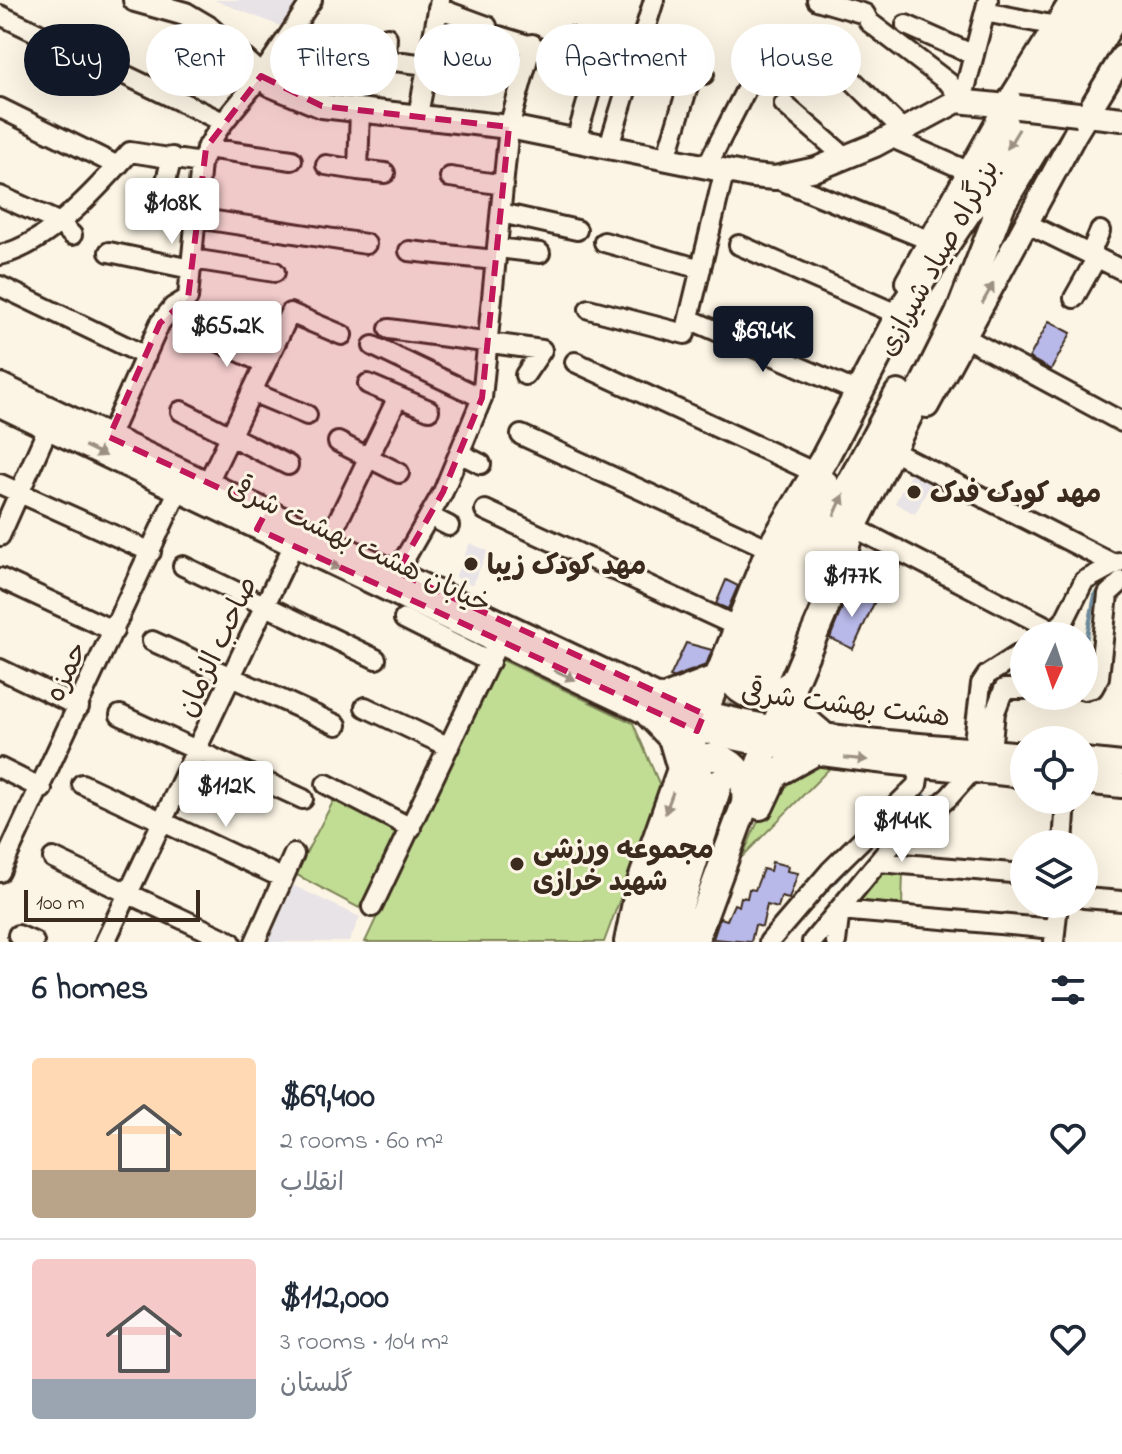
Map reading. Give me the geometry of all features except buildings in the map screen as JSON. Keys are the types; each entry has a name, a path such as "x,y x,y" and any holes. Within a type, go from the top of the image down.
{"highway":[{"name":"بزرگراه صیاد شیرازی","path":"737,672 822,491 986,187 1097,0"},
{"name":"بزرگراه صیاد شیرازی","path":"986,187 1122,4"},
{"path":"792,682 783,691 757,698 734,686 738,627 770,549 824,459 904,306 986,187"},
{"path":"696,938 770,737 824,611 850,533 959,314 986,187"},
{"path":"700,776 672,738 656,706 737,672"},
{"path":"644,942 700,776 700,722 737,672"},
{"path":"725,856 744,844 775,774 815,744 793,710 792,682"},
{"path":"668,942 702,756 727,760 744,778 745,803"},
{"path":"626,942 639,888 700,776"}],"main road":[{"path":"135,0 185,14 207,27 261,76 315,104 509,127 775,178 816,169 962,101 1122,119"},
{"path":"770,549 807,469 853,390 890,311 931,241 986,187 1012,106 1072,0"},
{"path":"824,611 900,455 1082,114 1122,57"},
{"path":"1108,81 1122,105"},
{"name":"خیابان هشت بهشت شرقی","path":"0,385 208,482 293,546 494,652 656,706"},
{"name":"خیابان هشت بهشت شرقی","path":"0,405 178,491 329,539 656,706"},
{"name":"هشت بهشت شرقی","path":"656,706 700,722 920,765 1010,755"},
{"name":"هشت بهشت شرقی","path":"815,744 979,757 1010,770"},
{"path":"1098,761 1122,764"},
{"path":"1098,783 1122,786"}],"street":[{"path":"109,437 160,323 173,307 188,298 204,155 221,121 261,76 312,0"},
{"path":"647,24 654,0"},
{"path":"817,0 868,7 869,22 949,83 962,101"},
{"path":"435,24 439,4 493,31 536,46"},
{"path":"962,101 987,6 1056,26"},
{"path":"0,15 221,121"},
{"path":"906,25 974,55"},
{"path":"397,572 422,517 457,457 482,398 509,127 532,44"},
{"path":"861,94 896,133 986,187"},
{"path":"315,104 318,96"},
{"path":"418,115 421,96"},
{"path":"576,140 589,96"},
{"path":"609,146 625,96"},
{"path":"666,158 689,96"},
{"path":"589,309 685,334 701,269 716,168 746,96"},
{"path":"784,104 845,157"},
{"path":"0,108 118,166"},
{"path":"358,170 360,110"},
{"path":"0,255 18,251 65,228 130,152 172,157 204,155 292,160"},
{"path":"161,201 172,157"},
{"path":"326,165 385,173"},
{"path":"450,177 504,185"},
{"path":"775,178 931,241"},
{"path":"0,196 65,228"},
{"path":"501,213 577,230"},
{"path":"196,218 366,244"},
{"path":"1026,223 1122,270"},
{"path":"1074,298 1093,256 1100,231"},
{"path":"604,242 701,269"},
{"path":"739,245 890,311"},
{"path":"409,251 540,253"},
{"path":"109,252 275,272"},
{"path":"0,286 146,356"},
{"path":"208,482 290,313 342,335"},
{"path":"689,319 853,390"},
{"path":"389,329 542,350 525,375"},
{"path":"207,336 265,364"},
{"path":"964,337 1122,422"},
{"path":"373,346 482,398"},
{"path":"575,362 807,469"},
{"path":"368,384 429,410"},
{"path":"252,392 307,415"},
{"path":"329,539 398,397"},
{"path":"181,411 288,465"},
{"path":"0,536 48,428"},
{"path":"521,435 770,549"},
{"path":"338,442 399,473"},
{"path":"438,452 481,464"},
{"path":"900,455 1119,569"},
{"path":"0,484 151,552"},
{"name":"حمزه","path":"2,865 42,789 178,491"},
{"path":"485,510 738,627"},
{"path":"422,517 449,526"},
{"path":"863,532 1031,622"},
{"name":"صاحب الزمان","path":"105,942 293,546"},
{"path":"842,573 875,589 897,549"},
{"path":"183,566 376,659"},
{"path":"1063,622 1084,581 1119,569"},
{"path":"1098,679 1108,594 1119,569"},
{"path":"0,578 114,631"},
{"path":"372,907 494,652 404,619"},
{"path":"152,641 337,725"},
{"path":"979,757 981,684 987,675 1010,660"},
{"path":"0,669 79,707"},
{"path":"812,942 905,832 949,797 979,757 999,697 1004,689 1010,689"},
{"path":"365,707 449,747"},
{"path":"120,715 303,799"},
{"path":"769,942 830,871 917,785 920,765"},
{"path":"0,768 42,789"},
{"path":"82,784 272,873"},
{"path":"326,784 411,828"},
{"path":"255,942 294,854"},
{"path":"53,858 231,942"},
{"path":"879,862 1010,873"},
{"path":"1098,899 1122,901"},
{"path":"840,910 1057,938 1058,918"},
{"path":"836,942 840,910"}],"highlighted area":[{"path":"261,76 322,106 509,127 482,398 443,492 397,572 704,714 697,731 257,529 267,510 109,437 160,323 188,298 206,148"}],"shaded area":[{"path":"214,0 297,0 285,24 275,24"},
{"name":"مهد کودک فدک","path":"912,471 932,481 915,514 895,503"},
{"name":"مهد کودک زیبا","path":"470,543 488,551 472,585 455,577"},
{"path":"292,885 360,917 349,942 265,942"}],"green space":[{"name":"مجموعه ورزشی شهید خرازی","path":"498,658 633,723 661,788 604,942 365,942"},
{"path":"802,765 833,765 742,857 777,779"},
{"path":"336,796 401,830 359,908 295,874"},
{"path":"903,870 902,907 851,902 877,873"}],"waterway":[{"path":"1090,622 1095,595 1104,586"},
{"path":"987,696 999,681 1010,678"},
{"path":"872,842 925,796"},
{"path":"812,906 866,848"}],"tunnel":[{"path":"700,776 745,671"}],"place":[{"name":"مهد کودک فدک","path":"914,492"},
{"name":"مهد کودک زیبا","path":"471,564"},
{"name":"مجموعه ورزشی شهید خرازی","path":"517,864"}]}
